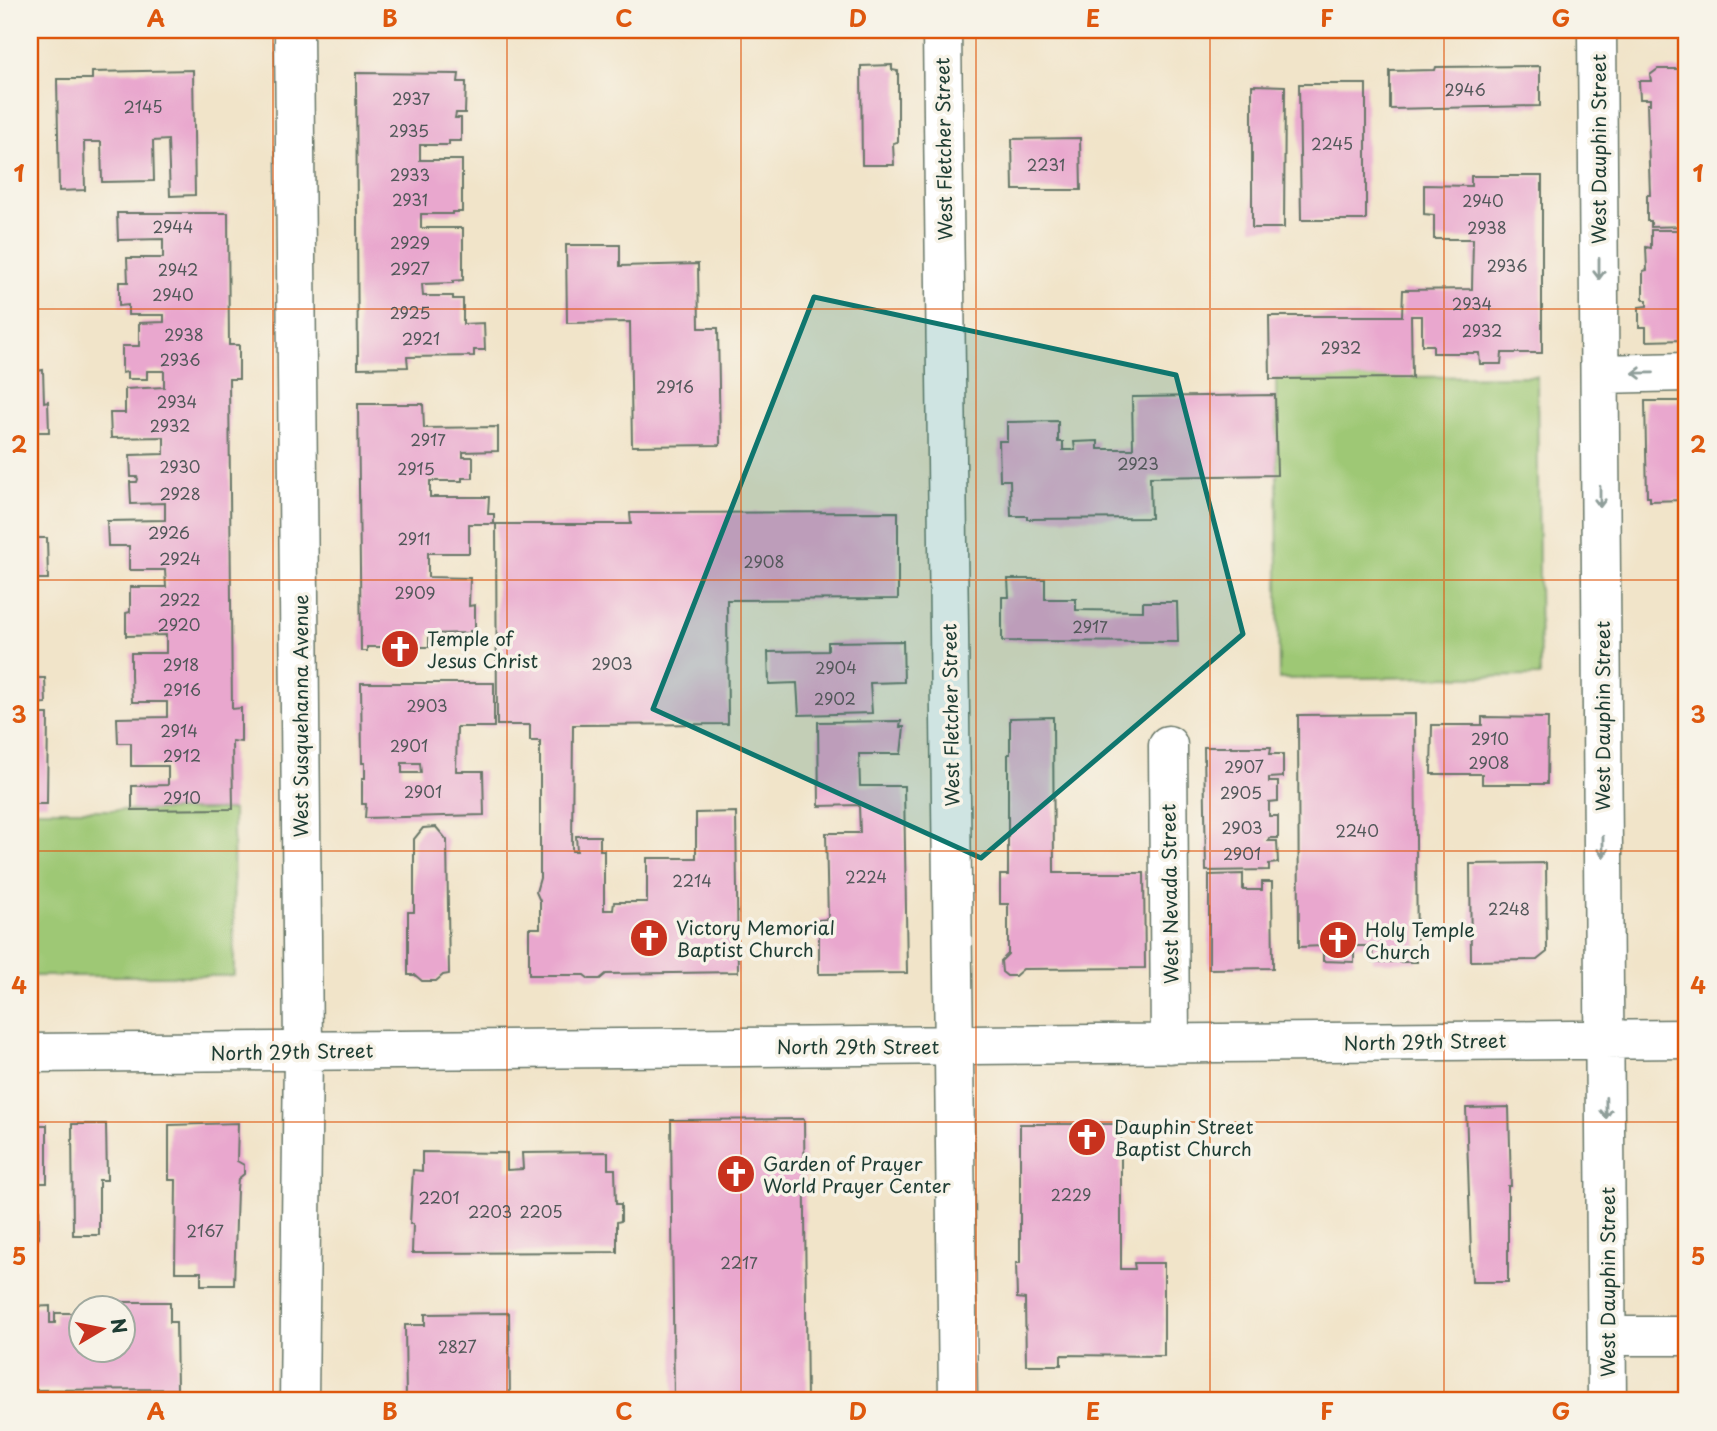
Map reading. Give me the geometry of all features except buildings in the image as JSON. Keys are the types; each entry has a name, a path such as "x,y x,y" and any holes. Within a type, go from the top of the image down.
{"street":[{"name":"West Susquehanna Avenue","path":"294,30 303,1050 299,1401"},
{"name":"West Fletcher Street","path":"942,30 958,1401"},
{"name":"West Dauphin Street","path":"1597,30 1607,1401"},
{"path":"1600,373 1687,372"},
{"name":"West Nevada Street","path":"1168,745 1170,1044"},
{"name":"North 29th Street","path":"30,1054 1687,1039"},
{"path":"1607,1336 1687,1336"}],"highlighted area":[{"path":"814,297 1176,375 1243,634 981,858 653,709"}],"green space":[{"path":"1537,376 1540,676 1279,679 1276,378"},
{"path":"30,810 233,810 234,976 30,976"}],"place":[{"name":"Temple of Jesus Christ","path":"400,649"},
{"name":"Victory Memorial Baptist Church","path":"649,938"},
{"name":"Holy Temple Church","path":"1338,940"},
{"name":"Dauphin Street Baptist Church","path":"1087,1137"},
{"name":"Garden of Prayer World Prayer Center","path":"736,1174"}]}
